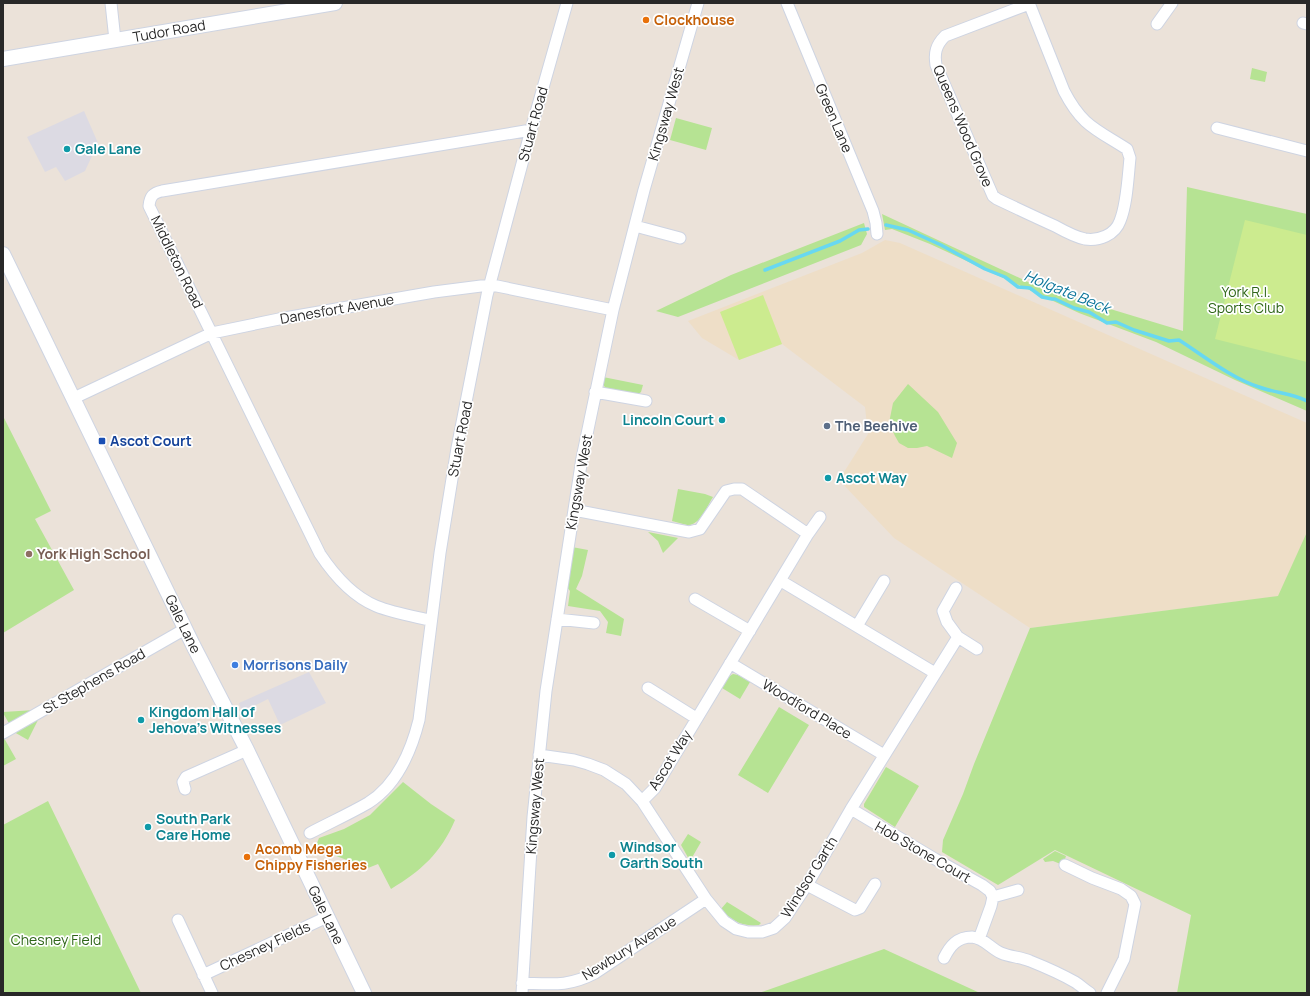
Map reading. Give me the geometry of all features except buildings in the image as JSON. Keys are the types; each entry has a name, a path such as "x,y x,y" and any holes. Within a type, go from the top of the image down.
{"street":[{"path":"111,3 115,40"},
{"name":"Tudor Road","path":"3,59 335,3"},
{"name":"Stuart Road","path":"310,833 369,802 386,788 399,772 407,758 414,740 419,720 430,620 457,448 490,286 531,130 567,3"},
{"name":"Kingsway West","path":"522,988 527,899 539,755 546,691 574,510 613,310 635,226 698,3"},
{"name":"Green Lane","path":"787,3 873,211 876,223 876,234"},
{"name":"Queens Wood Grove","path":"1029,3 1061,84 1071,105 1089,126 1127,148 1129,152 1130,158 1123,210 1120,221 1116,229 1102,238 1093,240 1078,237 993,196 936,65 936,48 945,36 1029,3"},
{"path":"1157,24 1172,3"},
{"path":"1217,128 1307,151"},
{"name":"Middleton Road","path":"430,620 375,606 357,594 331,570 320,554 149,206 150,199 154,193 531,130"},
{"path":"635,226 680,238"},
{"name":"Gale Lane","path":"3,254 185,629 247,750 364,993"},
{"name":"Danesfort Avenue","path":"74,398 212,333 279,319 434,292 474,286 497,286 613,310"},
{"path":"596,392 646,401"},
{"path":"574,510 689,532 700,529 726,491 742,489 808,534"},
{"name":"Ascot Way","path":"642,801 655,788 808,534 820,517"},
{"path":"781,581 935,673"},
{"path":"857,626 884,581"},
{"path":"956,588 943,610 947,622 958,637 977,649"},
{"path":"695,599 750,631"},
{"path":"557,619 594,623"},
{"name":"St Stephens Road","path":"3,733 185,629"},
{"name":"Windsor Garth","path":"539,755 574,760 604,770 626,784 642,801 706,899 724,922 736,929 748,932 762,932 774,928 785,918 958,637"},
{"name":"Woodford Place","path":"730,663 884,755"},
{"name":"Ascot Way","path":"648,688 696,718"},
{"path":"185,789 184,782 186,777 247,750"},
{"name":"Hob Stone Court","path":"851,809 982,885 990,891 993,897"},
{"path":"1064,865 1121,889 1131,896 1135,904 1124,959 1107,993"},
{"path":"806,885 855,910 860,908 875,884"},
{"path":"979,939 986,922 993,897 1018,890"},
{"name":"Newbury Avenue","path":"522,988 569,983 595,973 706,899"},
{"name":"Chesney Fields","path":"204,975 328,917"},
{"name":"Chesney Fields","path":"178,920 212,993"},
{"path":"944,958 951,945 959,939 971,937 979,939 1010,957 1029,961 1076,983 1090,993"}],"shaded area":[{"path":"84,111 98,143 85,171 65,181 56,167 45,172 27,137"},
{"path":"885,240 900,243 1307,423 1307,532 1279,596 1030,628 894,538 839,480 868,434 865,407 782,344 739,360 702,338 688,321 862,253"},
{"path":"309,672 326,703 280,725 268,699 242,712 239,703"}],"green space":[{"path":"1252,68 1267,72 1265,82 1250,79"},
{"path":"676,118 712,128 706,150 670,140"},
{"name":"York R.I. Sports Club","path":"1187,187 1307,214 1307,411 1235,380 1156,342 1079,313 930,244 892,229 885,230 882,214 1041,288 1183,331"},
{"path":"1245,220 1307,235 1307,362 1215,339"},
{"path":"864,223 867,234 861,245 678,317 656,311 731,275"},
{"path":"763,295 782,344 739,360 720,312"},
{"path":"603,377 643,385 641,392 637,395 606,389 603,384"},
{"path":"908,384 938,412 957,443 952,458 927,446 908,448 899,443 889,423 893,403"},
{"name":"York High School","path":"3,416 51,511 35,519 74,590 3,633"},
{"path":"678,489 713,497 699,519 692,524 687,525 672,521"},
{"path":"648,532 678,538 663,553 658,541"},
{"path":"1307,532 1307,993 1177,993 1191,915 1055,850 998,885 942,852 943,840 1030,628 1278,596"},
{"path":"572,547 588,550 582,576 576,589 624,619 621,636 606,633 608,622 600,611 568,606 570,591 567,587"},
{"path":"733,674 738,675 750,682 740,699 722,688 728,677"},
{"path":"779,707 809,725 768,793 738,775"},
{"path":"35,710 10,725 3,713 3,712"},
{"path":"39,718 28,740 14,732"},
{"path":"4,738 16,759 3,766 3,739"},
{"path":"886,767 919,786 895,827 864,807 864,804"},
{"path":"403,782 431,804 455,820 437,852 412,875 391,889 378,864 368,868 315,848 319,838 344,829 370,815"},
{"name":"Chesney Field","path":"48,801 141,993 3,993 3,825"},
{"path":"688,834 701,842 690,861 681,845"},
{"path":"1055,851 1066,856 1063,865 1053,861 1045,862 1043,859"},
{"path":"727,902 761,923 759,925 748,925 733,920 721,909"},
{"path":"884,949 980,993 759,993"}],"waterway":[{"name":"Holgate Beck","path":"886,225 908,230 941,245 985,269 1005,277 1018,287 1030,288 1042,297 1055,299 1074,308 1089,312 1107,323 1116,322 1134,330 1169,341 1179,340 1238,378 1265,389 1295,396 1307,401"},
{"name":"Holgate Beck","path":"765,270 840,241 859,230 868,229"}],"place":[{"name":"Clockhouse","path":"646,20"},
{"name":"Gale Lane","path":"67,149"},
{"name":"Lincoln Court","path":"722,420"},
{"name":"The Beehive","path":"827,426"},
{"name":"Ascot Court","path":"102,441"},
{"name":"Ascot Way","path":"828,478"},
{"name":"York High School","path":"29,554"},
{"name":"Morrisons Daily","path":"235,665"},
{"name":"Kingdom Hall of Jehova's Witnesses","path":"141,720"},
{"name":"South Park Care Home","path":"148,827"},
{"name":"Windsor Garth South","path":"612,855"},
{"name":"Acomb Mega Chippy Fisheries","path":"247,857"}]}
